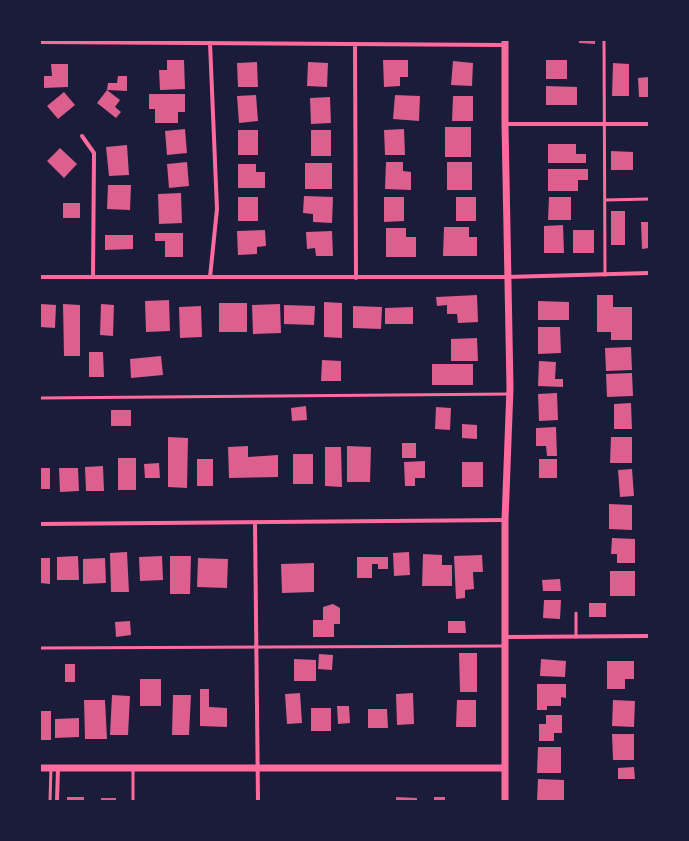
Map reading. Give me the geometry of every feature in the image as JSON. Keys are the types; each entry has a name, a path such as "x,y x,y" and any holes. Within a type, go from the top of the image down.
{"street":[{"path":"40,42 134,41 355,44 505,42 507,278 510,394 505,520 505,801"},
{"path":"210,43 217,209 210,277"},
{"path":"355,44 356,278"},
{"path":"505,124 649,124"},
{"path":"82,136 94,153 93,277"},
{"path":"40,277 507,278 649,273"},
{"path":"40,524 505,520"},
{"path":"255,523 258,801"},
{"path":"506,637 649,636"},
{"path":"40,768 505,768"},
{"path":"55,768 57,801"}],"lane":[{"path":"604,40 605,275"},
{"path":"604,200 649,199"},
{"path":"40,398 510,394"},
{"path":"576,613 576,637"},
{"path":"40,648 506,646"},
{"path":"50,801 55,768"},
{"path":"132,768 133,801"}],"building":[{"path":"579,40 595,40 595,44 579,43"},
{"path":"167,60 184,60 185,89 160,90 159,70 167,70"},
{"path":"383,60 408,60 408,77 400,77 400,86 384,87"},
{"path":"546,60 567,60 567,79 546,79"},
{"path":"453,61 473,63 472,86 451,85"},
{"path":"257,62 258,87 238,87 237,63"},
{"path":"308,62 328,63 327,87 307,86"},
{"path":"613,63 629,64 629,96 612,96"},
{"path":"51,64 68,64 68,87 44,88 44,76 52,76"},
{"path":"118,76 127,76 127,91 107,90 108,83 117,83"},
{"path":"649,77 649,97 639,97 638,78"},
{"path":"546,86 577,87 577,105 546,105"},
{"path":"107,90 120,100 115,107 121,112 116,118 97,103"},
{"path":"64,92 75,105 58,119 47,106"},
{"path":"149,94 185,94 185,112 178,112 178,123 155,123 155,109 149,109"},
{"path":"256,95 258,121 239,123 237,96"},
{"path":"395,95 420,96 419,121 393,119"},
{"path":"453,96 473,96 473,121 452,121"},
{"path":"330,97 331,123 311,124 310,98"},
{"path":"445,127 471,127 471,157 445,157"},
{"path":"185,129 187,153 167,155 165,131"},
{"path":"404,129 405,155 385,155 384,130"},
{"path":"238,130 258,130 258,155 238,155"},
{"path":"311,130 331,130 331,156 311,156"},
{"path":"548,144 576,144 576,154 586,154 586,163 548,163"},
{"path":"127,145 129,175 109,176 106,147"},
{"path":"60,148 77,164 64,178 47,161"},
{"path":"611,151 633,152 633,170 611,170"},
{"path":"187,162 189,186 169,188 167,164"},
{"path":"386,162 403,162 403,171 411,172 411,190 385,189"},
{"path":"447,162 472,162 472,190 447,190"},
{"path":"305,163 332,163 332,189 305,189"},
{"path":"238,164 256,164 256,172 265,172 265,188 238,188"},
{"path":"548,169 588,169 588,180 578,180 578,191 548,191"},
{"path":"108,185 131,185 130,210 107,209"},
{"path":"181,193 182,223 159,224 158,194"},
{"path":"304,196 333,197 332,223 313,222 313,214 303,213"},
{"path":"238,197 258,197 258,221 238,221"},
{"path":"384,197 404,197 404,221 384,222"},
{"path":"456,197 476,197 476,221 456,221"},
{"path":"549,197 571,197 571,220 548,220"},
{"path":"63,203 80,203 80,218 63,218"},
{"path":"611,211 625,211 625,245 611,245"},
{"path":"641,222 649,222 649,248 642,249"},
{"path":"563,225 564,253 544,253 544,226"},
{"path":"444,227 469,227 469,237 477,237 477,256 443,256"},
{"path":"386,228 406,228 406,237 416,237 416,257 386,257"},
{"path":"265,230 266,246 257,247 257,254 238,255 237,231"},
{"path":"573,230 594,230 594,253 573,253"},
{"path":"332,231 333,256 316,256 315,248 307,249 306,232"},
{"path":"155,233 183,233 183,257 165,257 165,241 155,241"},
{"path":"105,235 133,235 133,249 105,250"},
{"path":"477,295 478,322 458,323 457,314 447,314 447,305 437,306 436,297"},
{"path":"597,295 613,295 613,307 632,307 632,340 611,340 611,332 597,332"},
{"path":"169,300 170,331 146,332 145,301"},
{"path":"538,301 569,302 569,320 538,320"},
{"path":"324,302 342,303 342,338 324,337"},
{"path":"219,303 247,303 247,332 219,332"},
{"path":"41,304 56,305 55,328 40,327"},
{"path":"63,304 80,305 80,356 64,356"},
{"path":"101,304 114,305 113,336 100,335"},
{"path":"280,304 281,333 253,334 252,305"},
{"path":"284,305 315,306 314,325 284,324"},
{"path":"201,306 202,337 180,338 179,307"},
{"path":"353,306 382,307 381,329 353,328"},
{"path":"413,307 413,324 385,324 385,308"},
{"path":"538,327 560,327 561,353 538,354"},
{"path":"477,338 478,361 451,361 451,339"},
{"path":"631,347 632,370 606,371 605,348"},
{"path":"89,352 103,352 104,377 89,377"},
{"path":"161,356 163,375 131,378 130,359"},
{"path":"322,360 341,361 341,381 321,381"},
{"path":"539,361 556,362 555,379 563,379 563,387 538,386"},
{"path":"432,364 473,364 473,385 432,385"},
{"path":"632,373 633,396 607,397 606,374"},
{"path":"557,393 558,420 539,421 538,394"},
{"path":"631,403 632,429 614,429 614,404"},
{"path":"306,406 307,420 292,421 291,408"},
{"path":"436,407 451,408 450,430 435,429"},
{"path":"111,410 131,410 131,426 111,426"},
{"path":"462,424 477,425 477,439 462,438"},
{"path":"556,427 557,456 547,456 546,446 536,446 536,428"},
{"path":"168,437 188,438 187,488 168,487"},
{"path":"611,437 632,437 632,463 610,463"},
{"path":"402,443 416,443 416,458 402,458"},
{"path":"248,446 248,457 278,455 278,477 229,478 228,447"},
{"path":"347,446 371,447 370,482 347,482"},
{"path":"325,447 341,447 342,487 325,486"},
{"path":"293,454 313,454 313,484 293,484"},
{"path":"118,458 136,458 136,490 118,490"},
{"path":"197,459 213,459 213,486 197,486"},
{"path":"539,459 557,459 557,478 539,478"},
{"path":"425,461 425,478 415,478 415,486 405,486 404,462"},
{"path":"462,462 483,462 483,487 462,487"},
{"path":"159,463 160,478 145,478 144,464"},
{"path":"103,466 104,491 86,491 85,467"},
{"path":"40,468 50,468 50,489 40,489"},
{"path":"59,468 78,468 79,491 60,492"},
{"path":"632,469 634,496 620,497 618,470"},
{"path":"609,504 632,505 632,530 609,529"},
{"path":"612,538 635,539 635,563 617,563 617,554 611,554"},
{"path":"127,552 129,592 111,592 110,553"},
{"path":"409,552 410,575 394,576 393,553"},
{"path":"423,554 442,555 442,565 452,565 452,586 422,586"},
{"path":"482,555 483,572 473,572 474,589 465,590 465,598 456,599 454,556"},
{"path":"78,556 79,580 57,580 57,557"},
{"path":"162,556 163,580 140,581 139,557"},
{"path":"170,556 191,556 190,594 170,594"},
{"path":"357,557 388,557 388,569 378,569 378,564 372,564 372,578 357,578"},
{"path":"40,558 50,558 50,584 40,583"},
{"path":"105,558 106,583 83,584 83,559"},
{"path":"198,558 228,559 227,588 197,587"},
{"path":"314,563 314,592 282,593 281,564"},
{"path":"610,571 635,571 635,596 610,596"},
{"path":"560,579 561,591 543,591 542,580"},
{"path":"544,600 561,600 560,619 543,618"},
{"path":"589,603 606,603 606,617 589,617"},
{"path":"333,604 340,608 340,624 334,624 334,637 313,637 313,620 323,620 323,607"},
{"path":"130,621 131,635 116,637 115,622"},
{"path":"448,621 465,621 466,633 448,633"},
{"path":"459,653 477,653 477,692 460,692"},
{"path":"319,654 333,655 332,670 318,669"},
{"path":"294,659 316,660 316,681 294,681"},
{"path":"541,659 566,661 565,677 540,676"},
{"path":"607,661 634,661 634,679 625,679 625,689 607,689"},
{"path":"65,664 75,664 75,682 65,682"},
{"path":"140,679 161,679 161,706 140,706"},
{"path":"537,684 566,684 566,698 561,697 561,706 547,706 547,710 537,710"},
{"path":"200,689 209,689 209,707 227,708 227,727 200,726"},
{"path":"300,693 302,723 287,724 285,694"},
{"path":"413,693 414,724 397,725 396,694"},
{"path":"112,695 130,696 128,735 110,735"},
{"path":"173,695 191,695 189,735 172,735"},
{"path":"84,700 105,700 107,739 85,739"},
{"path":"457,700 476,700 476,727 456,727"},
{"path":"613,700 635,701 634,727 612,726"},
{"path":"337,706 349,706 350,723 338,724"},
{"path":"311,708 331,708 331,731 311,731"},
{"path":"368,709 387,709 388,728 368,728"},
{"path":"40,711 51,711 51,740 40,740"},
{"path":"546,715 562,715 562,733 554,733 554,741 539,741 539,724 546,724"},
{"path":"79,718 79,737 55,738 55,719"},
{"path":"612,734 634,734 634,760 613,760"},
{"path":"538,747 561,747 561,773 537,773"},
{"path":"634,767 635,779 618,779 618,768"},
{"path":"538,779 564,780 564,801 537,801"},
{"path":"67,797 84,797 84,801 67,801"},
{"path":"396,797 417,798 417,801 396,801"},
{"path":"434,797 445,797 445,801 434,801"},
{"path":"101,798 116,798 116,801 101,801"}]}
